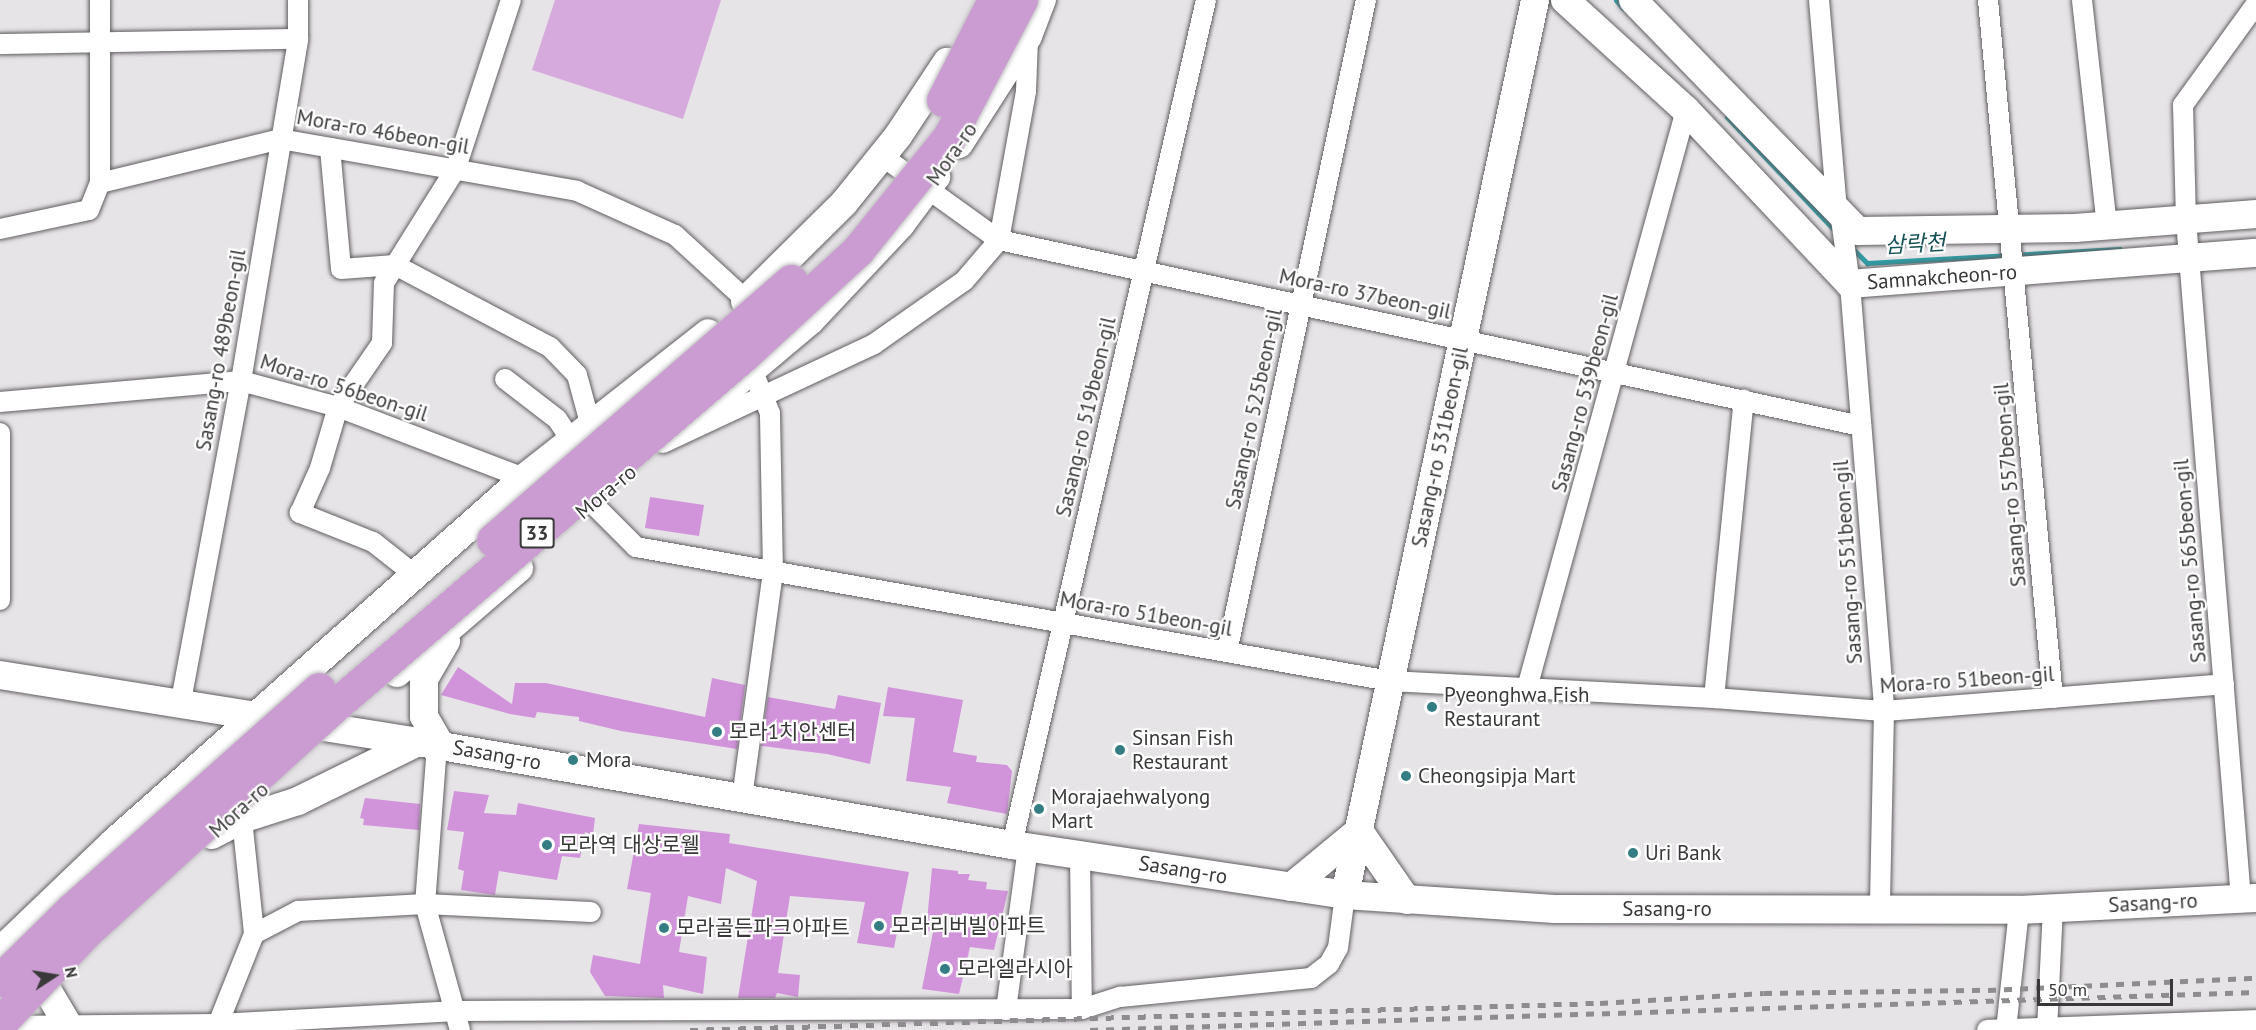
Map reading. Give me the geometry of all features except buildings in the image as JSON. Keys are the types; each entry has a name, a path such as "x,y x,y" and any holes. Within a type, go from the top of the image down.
{"highway":[{"name":"Mora-ro","path":"0,980 70,910 307,700 839,238 931,124 994,0"},
{"name":"Mora-ro","path":"1,1026 86,932 331,709 744,355 858,250 949,137 1021,0"}],"main road":[{"path":"0,951 219,749 524,478 747,300 844,203 882,156 928,94 976,0"},
{"name":"Mora-ro","path":"1,1026 43,983 331,729 455,625 592,503 753,372 826,304 926,191 1028,36 1042,0"},
{"name":"Sasang-ro 531beon-gil","path":"1345,895 1535,0"},
{"name":"Samnakcheon-ro","path":"1565,0 1686,110 1850,284 2015,270 2187,242 2256,214"},
{"name":"Samnakcheon-ro","path":"1633,0 1858,231 2012,236 2107,226 2256,253"},
{"path":"212,835 242,819 298,801 432,744 424,716 424,680 455,625"},
{"name":"Sasang-ro","path":"0,675 180,706 432,744 1020,846 1345,895 1555,909 2019,910 2249,898"},
{"path":"208,710 219,749"},
{"path":"1291,886 1359,831 1407,900"},
{"path":"43,983 68,1025"}],"street":[{"path":"0,229 89,210 100,183 100,0"},
{"name":"Sasang-ro 489beon-gil","path":"180,706 241,381 298,39 298,0"},
{"path":"415,575 373,542 300,513 320,468 338,407 382,343 384,283 456,168 511,0"},
{"name":"Sasang-ro 519beon-gil","path":"1020,846 1063,623 1206,0"},
{"name":"Sasang-ro 525beon-gil","path":"1227,652 1366,0"},
{"name":"Sasang-ro 551beon-gil","path":"1819,0 1839,210 1850,284 1884,711 1880,909"},
{"name":"Sasang-ro 557beon-gil","path":"1988,0 2012,236 2053,698"},
{"path":"2082,0 2107,226"},
{"name":"Sasang-ro 565beon-gil","path":"2249,898 2224,684 2187,242 2183,105 2256,4"},
{"path":"663,443 764,398 874,344 964,281 999,240 1026,92 1028,36"},
{"path":"0,44 298,39"},
{"name":"Sasang-ro 539beon-gil","path":"1527,688 1616,373 1686,110"},
{"name":"Mora-ro 46beon-gil","path":"100,183 280,139 437,168 456,168 577,191 675,235 747,300"},
{"path":"330,148 341,269 395,265 550,347 577,375 582,434"},
{"name":"Mora-ro 37beon-gil","path":"882,156 926,191 999,240 1861,426"},
{"path":"742,798 773,572 770,414 753,372"},
{"path":"506,379 557,419 582,434"},
{"name":"Mora-ro 56beon-gil","path":"0,402 241,381 338,407 524,478"},
{"path":"1714,698 1744,400"},
{"path":"0,433 0,600"},
{"name":"Mora-ro 51beon-gil","path":"592,503 636,547 1390,681 1714,698 1884,711 2224,684"},
{"path":"432,744 425,904 458,1021"},
{"path":"218,1024 254,934 242,819"},
{"path":"1006,1010 1020,846"},
{"path":"1080,855 1082,1009"},
{"path":"1,1026 458,1021 1082,1009 1120,997 1311,978 1329,964 1338,948 1345,895"},
{"path":"254,934 298,911 425,904 591,912"},
{"path":"2047,1029 2053,908"},
{"path":"2006,1030 2019,910"},
{"path":"1987,1030 2256,1020"}],"shaded area":[{"path":"555,0 721,0 683,119 532,70"}],"waterway":[{"name":"삼락천","path":"1616,0 1623,8"},
{"name":"삼락천","path":"1727,117 1836,232"},
{"name":"삼락천","path":"1851,247 1867,263 2120,249"}],"railway":[{"path":"690,1030 1600,1003 1764,993 1988,990 2256,978"},
{"path":"1090,1030 2256,992"}],"place":[{"name":"Pyeonghwa Fish Restaurant","path":"1432,707"},
{"name":"모라1치안센터","path":"717,732"},
{"name":"Sinsan Fish Restaurant","path":"1120,750"},
{"name":"Mora","path":"573,760"},
{"name":"Cheongsipja Mart","path":"1406,776"},
{"name":"Morajaehwalyong Mart","path":"1039,809"},
{"name":"모라역 대상로웰","path":"547,845"},
{"name":"Uri Bank","path":"1633,853"},
{"name":"모라리버빌아파트","path":"879,926"},
{"name":"모라골든파크아파트","path":"664,928"},
{"name":"모라엘라시아","path":"945,969"}]}
